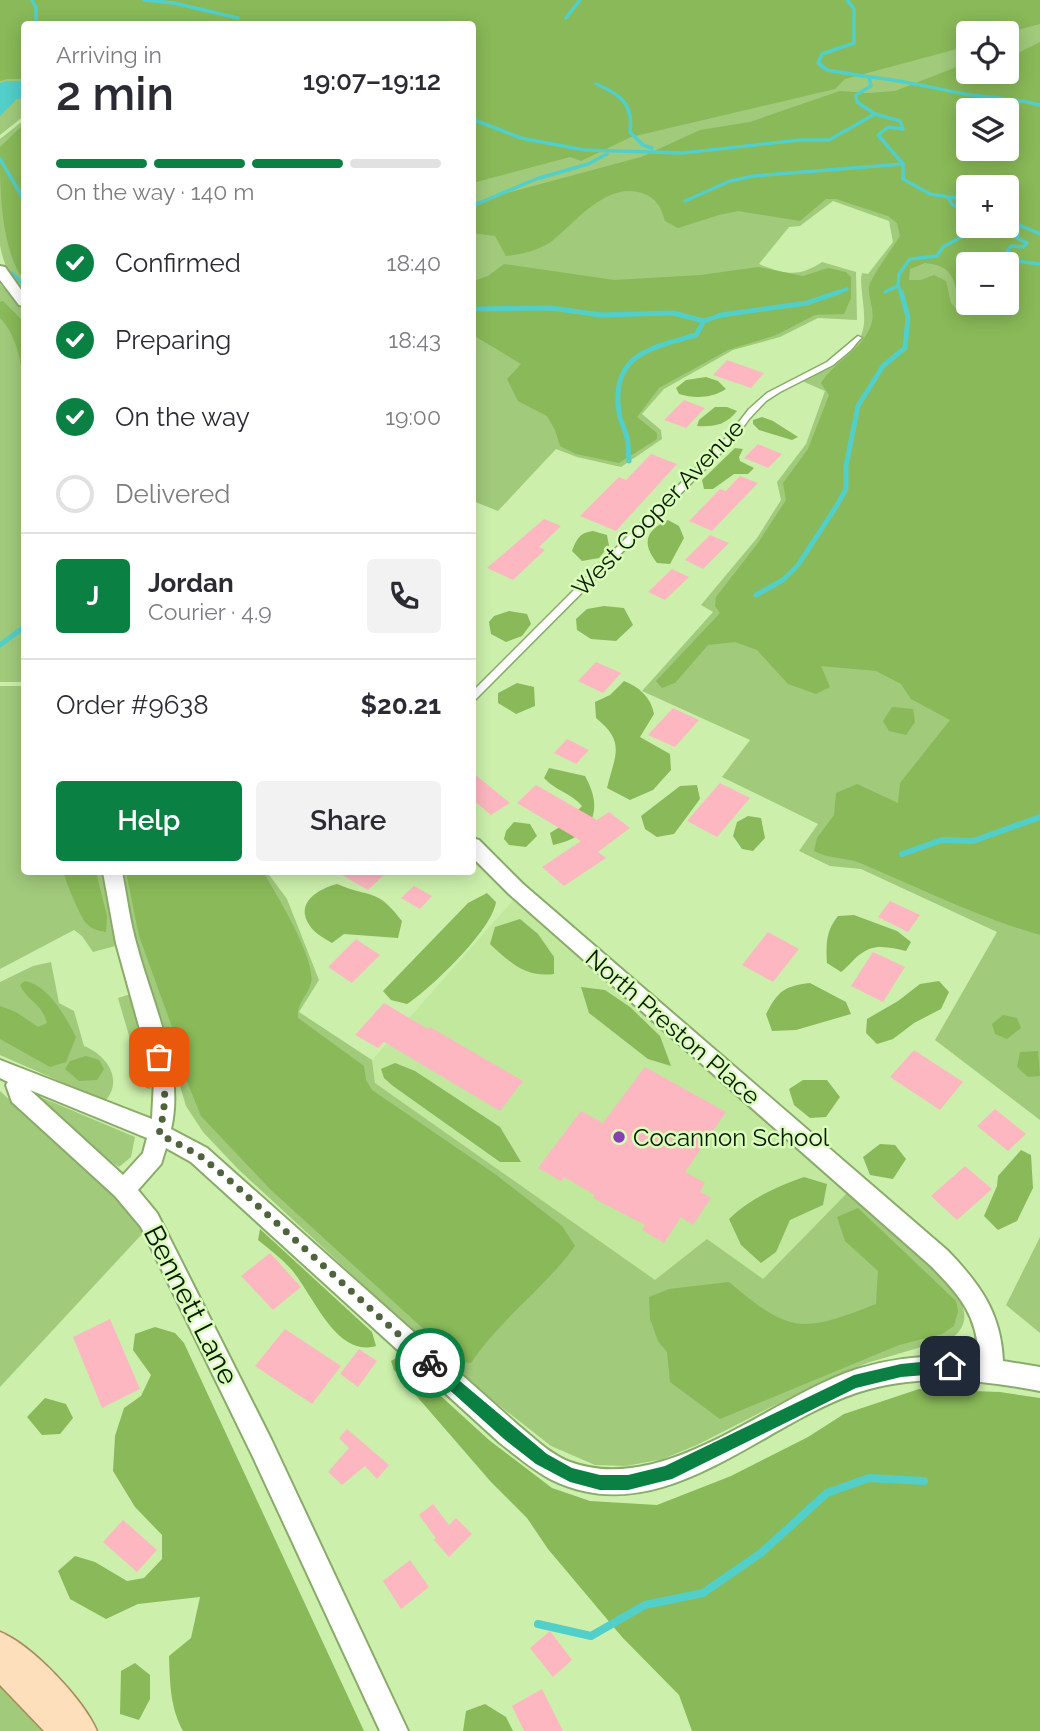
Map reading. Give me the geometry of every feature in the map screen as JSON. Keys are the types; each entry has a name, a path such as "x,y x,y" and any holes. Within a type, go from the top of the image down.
{"main road":[{"path":"0,1654 44,1696 74,1731"}],"street":[{"path":"0,270 21,299"},
{"name":"North Preston Place","path":"476,849 516,889 939,1258 976,1296 991,1342 991,1369"},
{"path":"113,875 126,943 165,1080 165,1109 153,1157 139,1176 123,1189"},
{"path":"0,1069 159,1134 199,1155 509,1434 541,1459 570,1474 600,1482 628,1482 667,1473 854,1382 901,1370 950,1366 991,1369 1040,1379"},
{"name":"Bennett Lane","path":"21,1078 17,1085 20,1095 139,1205 155,1231 262,1448 394,1731"}],"lane":[{"name":"West Cooper Avenue","path":"476,694 714,456 757,404 778,389 820,371 848,351 858,338"}],"shaded area":[{"path":"0,0 1040,0 1040,1120 935,1040 997,932 861,869 830,866 799,851 818,824 722,777 750,740 642,691 713,612 701,605 757,538 781,500 777,482 806,444 825,391 802,381 841,360 862,334 862,273 868,274 893,242 889,221 833,201 800,226 789,227 759,264 791,273 806,270 822,262 856,272 857,320 818,318 780,337 733,350 664,389 642,414 661,430 662,439 621,467 577,457 556,449 498,511 476,502 476,21 21,21 21,118 0,135"},
{"path":"0,0 1040,0 1040,24 1019,29 1019,21 956,21 956,49 845,79 835,89 631,137 581,161 570,157 476,182 476,21 21,21 21,79 0,81"},
{"path":"1040,42 1040,935 971,911 860,863 814,851 817,838 834,815 836,793 857,784 898,803 900,783 950,720 911,699 901,684 876,671 821,666 830,687 816,694 788,684 757,650 735,642 708,645 675,683 662,688 656,681 720,613 715,606 716,597 758,543 786,500 783,483 808,449 829,395 821,383 862,342 871,325 873,315 869,287 900,236 897,223 888,216 836,199 826,199 800,221 738,211 678,228 665,221 653,199 638,192 626,191 602,199 552,241 530,252 506,256 495,236 476,234 476,203 488,198 641,157 700,130 750,122 840,91 895,91 956,67 956,84 1019,84 1019,52"},
{"path":"21,122 21,289 8,271 0,245 0,139"},
{"path":"21,127 21,276 10,252 3,217 0,147"},
{"path":"504,264 614,280 701,275 758,267 803,276 828,268 846,272 851,277 851,298 844,314 815,315 776,335 728,350 659,388 637,417 657,433 657,439 619,463 576,454 560,446 547,416 518,401 507,379 521,364 476,337 476,280 488,276"},
{"path":"0,284 21,308 21,682 0,682"},
{"path":"3,301 21,319 21,365 17,347 0,318 0,302"},
{"path":"706,377 718,381 726,389 709,396 691,397 679,394 676,388 686,380"},
{"path":"715,407 727,407 737,411 719,424 697,426 699,420"},
{"path":"762,417 798,437 792,440 759,430 753,420"},
{"path":"735,448 743,449 740,461 754,468 748,474 734,474 713,489 704,489 702,480"},
{"path":"668,520 679,526 684,538 670,564 657,563 649,549 648,538 655,528"},
{"path":"593,531 607,535 609,546 599,558 582,561 572,551 579,537"},
{"path":"604,606 624,608 633,625 616,641 591,639 577,630 576,619 587,609"},
{"path":"509,611 527,614 531,624 522,636 506,642 491,634 489,622 494,616"},
{"path":"624,681 635,686 650,703 654,714 640,737 670,754 671,770 653,790 630,800 607,788 615,758 615,742 612,734 596,718 595,702 610,695"},
{"path":"517,683 534,687 535,706 516,714 498,703 498,693"},
{"path":"0,686 21,686 21,875 105,875 119,945 93,952 82,936 74,930 0,969"},
{"path":"892,707 913,709 915,722 906,735 889,731 883,721"},
{"path":"549,768 585,776 594,800 594,811 586,829 577,836 553,845 550,833 566,823 582,806 544,778"},
{"path":"697,785 700,799 674,834 657,837 645,829 641,816 680,786"},
{"path":"748,816 761,818 765,838 753,851 742,849 733,836 737,822"},
{"path":"514,822 530,824 537,836 526,847 509,845 504,839 506,831"},
{"path":"65,875 97,875 107,916 106,932 88,925"},
{"path":"123,875 269,875 287,899 319,980 299,1012 372,1060 375,1083 655,1280 707,1239 763,1279 849,1191 955,1289 963,1309 962,1327 952,1338 867,1363 824,1380 697,1445 663,1459 626,1466 595,1465 551,1446 491,1399 399,1318 238,1169 203,1132 186,1106 136,941"},
{"path":"127,875 265,875 294,926 308,959 311,983 299,1008 298,1018 364,1066 366,1080 372,1090 495,1174 562,1226 575,1246 550,1276 495,1332 471,1363 461,1362 440,1344 271,1190 201,1116 186,1079 179,1046 139,936"},
{"path":"337,884 373,895 386,903 402,921 398,938 344,934 332,943 314,931 306,918 307,904 316,893"},
{"path":"487,893 496,902 492,914 459,958 407,1004 391,1000 383,991 468,903"},
{"name":"Cocannon School","path":"515,898 849,1191 762,1280 655,1281 375,1083 372,1060"},
{"path":"854,915 897,931 911,942 906,951 873,948 859,955 841,972 827,963 831,927 838,916"},
{"path":"520,919 538,934 554,957 554,974 526,971 490,944 495,927"},
{"path":"51,962 59,1003 74,1011 84,1046 100,1055 110,1069 113,1085 105,1101 0,1055 0,982 33,966"},
{"path":"25,981 49,995 76,1037 66,1062 50,1067 0,1039 0,1006 16,1012 38,1027 47,1023 42,1011 20,985"},
{"path":"939,981 949,992 941,1009 914,1023 893,1039 877,1044 866,1033 867,1019 920,984"},
{"path":"810,983 846,1002 851,1014 796,1030 772,1031 766,1014 774,1000 788,988"},
{"path":"581,987 605,990 630,1007 660,1036 671,1066 648,1059 589,1013"},
{"path":"131,994 154,1074 150,1089 146,1088 142,1080 118,998"},
{"path":"1003,1015 1017,1018 1021,1028 1007,1039 995,1034 992,1024"},
{"path":"1038,1051 1040,1076 1028,1077 1017,1067 1020,1052"},
{"path":"86,1056 99,1060 104,1069 97,1080 79,1081 65,1069 70,1061"},
{"path":"395,1063 415,1071 500,1127 521,1162 500,1162 393,1086 384,1078 381,1069"},
{"path":"803,1080 827,1080 840,1097 826,1117 810,1118 794,1105 789,1089"},
{"path":"0,1091 119,1200 137,1220 143,1233 0,1387"},
{"path":"38,1096 135,1137 131,1157 119,1167 35,1100"},
{"path":"880,1144 895,1145 906,1159 893,1179 870,1175 863,1157"},
{"path":"1021,1150 1031,1155 1033,1188 1017,1221 998,1230 984,1216 997,1186 998,1176"},
{"path":"804,1177 827,1184 823,1205 790,1220 776,1252 761,1263 741,1245 729,1219 764,1194"},
{"path":"858,1208 956,1301 958,1311 954,1326 942,1334 899,1345 720,1419 670,1382 667,1352 658,1341 650,1319 649,1297 669,1289 729,1282 767,1311 798,1323 830,1320 876,1304 878,1271 845,1241 837,1217"},
{"path":"260,1229 372,1332 376,1346 362,1347 349,1343 337,1334 291,1269 258,1240"},
{"path":"1040,1237 1040,1333 1006,1305"},
{"path":"155,1327 175,1333 184,1343 364,1731 183,1731 173,1704 169,1656 191,1638 200,1597 138,1604 106,1619 70,1599 58,1571 75,1556 95,1562 127,1581 144,1578 162,1559 162,1535 135,1507 113,1471 115,1436 124,1408 141,1396 151,1375 133,1350 135,1334"},
{"path":"398,1357 489,1440 552,1488 590,1501 657,1505 731,1476 808,1437 844,1414 919,1389 1000,1392 1040,1398 1040,1731 692,1731 679,1695 622,1637 548,1549 527,1518 491,1482 394,1370 391,1361"},
{"path":"45,1398 66,1404 73,1418 60,1434 42,1435 27,1417"},
{"path":"135,1663 150,1675 150,1699 139,1720 120,1714 121,1671"},
{"path":"0,1685 43,1731 0,1731"},
{"path":"485,1704 506,1717 513,1731 463,1731 466,1711"}],"water":[{"path":"21,81 21,98 17,99 0,116 0,83"}],"building":[{"path":"727,360 764,373 751,388 713,375"},
{"path":"684,400 705,408 686,428 664,420"},
{"path":"758,444 782,454 768,468 744,458"},
{"path":"651,454 677,464 616,531 580,516 619,477 626,480"},
{"path":"740,476 758,483 712,531 689,521 720,489 726,491"},
{"path":"544,519 561,526 539,547 545,550 513,580 487,568"},
{"path":"710,535 729,543 703,569 685,560"},
{"path":"672,569 689,577 665,600 648,592"},
{"path":"596,662 621,673 603,693 578,681"},
{"path":"673,708 699,720 675,747 648,735"},
{"path":"567,739 589,750 576,764 554,753"},
{"path":"476,775 510,803 491,815 476,802"},
{"path":"720,783 750,798 717,837 687,821"},
{"path":"536,785 597,820 609,812 630,828 598,852 606,858 564,886 542,867 581,841 517,803"},
{"path":"342,875 384,875 368,890"},
{"path":"414,886 432,896 420,909 401,898"},
{"path":"890,901 920,915 908,932 878,917"},
{"path":"768,932 799,949 773,982 742,965"},
{"path":"356,939 380,955 352,983 328,967"},
{"path":"873,952 905,967 883,1002 851,986"},
{"path":"384,1003 523,1081 500,1111 384,1042 378,1048 355,1035"},
{"path":"914,1050 963,1082 940,1110 890,1077"},
{"path":"645,1067 726,1112 685,1172 705,1183 700,1191 711,1198 693,1225 681,1217 664,1243 642,1230 645,1225 593,1198 595,1195 564,1177 561,1181 538,1168 581,1111 603,1123"},
{"path":"995,1109 1026,1134 1008,1151 977,1126"},
{"path":"965,1166 992,1189 957,1220 931,1196"},
{"path":"270,1253 301,1287 273,1310 241,1276"},
{"path":"110,1319 140,1389 102,1408 73,1337"},
{"path":"285,1329 341,1366 312,1404 255,1366"},
{"path":"359,1349 377,1361 358,1387 340,1374"},
{"path":"347,1429 389,1465 377,1479 365,1466 342,1485 328,1472 349,1448 339,1438"},
{"path":"433,1504 449,1525 456,1518 472,1534 449,1557 434,1540 436,1538 419,1515"},
{"path":"123,1520 157,1550 137,1572 103,1542"},
{"path":"410,1560 429,1587 401,1609 383,1581"},
{"path":"550,1631 572,1660 553,1677 530,1648"},
{"path":"542,1689 563,1731 524,1731 512,1706"}],"waterway":[{"path":"32,0 36,8 36,21"},
{"path":"144,0 174,3 238,18"},
{"path":"566,18 580,0"},
{"path":"847,0 854,9 854,43 822,54 818,63 827,70 869,77"},
{"path":"869,77 1040,105"},
{"path":"869,77 871,86 856,95 857,102 875,114"},
{"path":"596,84 624,101 630,114 630,132 643,145 652,148"},
{"path":"476,121 521,138 584,150 683,153 800,140 829,140 875,114"},
{"path":"875,114 900,121 903,129 888,127 878,135 903,164"},
{"path":"476,204 536,179 588,164 607,154"},
{"path":"0,159 21,195"},
{"path":"685,201 730,181 754,176 903,164"},
{"path":"903,164 903,179 930,194 956,198"},
{"path":"898,286 899,274 910,259 937,256 943,247 967,234 967,213 953,205 947,197"},
{"path":"1019,225 1040,234"},
{"path":"1017,238 1027,243 1023,247 1011,246 1006,253 1016,261 1040,264"},
{"path":"12,273 21,282"},
{"path":"885,292 898,286"},
{"path":"898,286 901,292"},
{"path":"834,294 847,289"},
{"path":"704,321 721,315 807,303 839,292"},
{"path":"756,595 783,580 798,565 846,489 846,466 858,406 883,366 905,348 908,317 901,292"},
{"path":"478,309 551,308 601,315 673,313 704,321"},
{"path":"629,461 627,437 619,413 618,393 621,378 637,357 664,344 696,335 704,321"},
{"path":"0,645 21,629"},
{"path":"902,854 942,840 973,841 1040,817"},
{"path":"538,1624 591,1636 645,1605 703,1593 761,1553 827,1493 869,1478 924,1481"}],"way so far":[{"path":"159,1057 165,1080 165,1109 159,1134 199,1155 234,1184 430,1363"}],"place":[{"name":"Cocannon School","path":"619,1137"}],"route":[{"path":"430,1363 541,1459 570,1474 600,1482 628,1482 667,1473 854,1382 901,1370 950,1366"}]}
